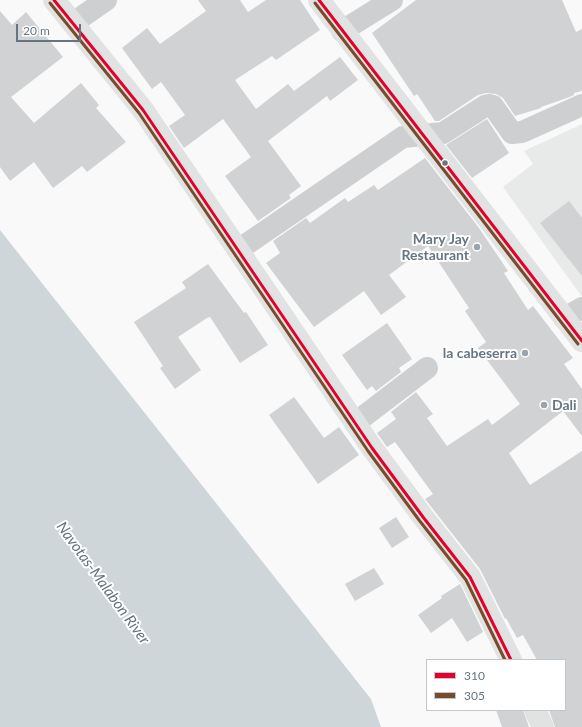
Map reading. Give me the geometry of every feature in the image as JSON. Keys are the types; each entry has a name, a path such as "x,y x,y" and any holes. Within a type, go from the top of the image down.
{"main road":[{"path":"54,0 143,110 355,423 423,517 470,577 511,659"},
{"path":"319,0 423,134 573,313 582,341"},
{"path":"535,711 543,727"}],"street":[{"path":"73,23 106,0"},
{"path":"342,31 392,0"},
{"path":"238,250 403,137 443,133 488,105 493,106 512,133 522,132 582,105"},
{"path":"355,423 426,368"}],"shaded area":[{"path":"582,124 582,297 503,187 533,164 524,151"}],"water":[{"name":"Navotas-Malabon River","path":"0,230 371,699 381,727 0,727"}],"building":[{"path":"198,0 240,0 248,12 266,0 300,0 320,30 276,60 272,56 235,80 256,109 288,84 294,91 340,57 358,80 330,101 327,96 268,141 301,186 289,195 291,198 258,221 225,176 251,157 223,119 184,148 169,126 185,115 161,82 152,89 122,48 147,28 160,44 206,11"},
{"path":"416,0 562,0 576,32 582,29 582,91 574,93 574,95 541,108 515,116 503,98 496,94 486,93 478,95 439,121 435,121 417,94 414,96 372,33"},
{"path":"0,11 12,25 26,12 63,57 11,97 34,123 81,83 99,105 96,108 126,142 87,172 82,166 53,188 34,162 10,181 0,167"},
{"path":"487,119 509,153 472,178 446,145"},
{"path":"425,158 479,228 508,271 504,273 528,310 533,306 573,358 564,364 582,389 582,436 563,411 509,453 530,485 582,451 582,727 555,727 549,711 566,711 566,659 536,659 523,635 517,638 506,618 505,619 480,569 425,499 433,494 395,442 387,447 377,433 396,419 391,412 416,392 433,414 427,418 447,446 488,419 492,425 520,404 478,348 486,342 465,311 469,308 428,246 389,275 406,297 381,315 364,291 314,327 266,263 280,253 273,241 306,218 310,223 345,198 348,202 374,185 378,190"},
{"path":"569,201 582,218 582,276 540,223"},
{"path":"208,264 244,313 246,312 268,345 240,363 210,317 207,318 178,337 201,370 175,389 160,368 163,366 134,322 186,288 182,282"},
{"path":"387,323 412,359 399,368 401,372 376,391 372,386 367,390 342,355"},
{"path":"294,397 324,438 339,427 359,455 318,484 269,415"},
{"path":"396,517 409,537 392,548 379,528"},
{"path":"374,568 384,584 355,601 345,584"},
{"path":"460,584 483,632 467,642 452,618 431,633 418,615 442,598 441,596"},
{"path":"496,711 523,711 529,727 502,727"}],"transit line":[{"name":"310","path":"54,0 143,110 372,448 470,577 511,659"},
{"name":"310","path":"319,0 582,341"},
{"name":"305","path":"50,3 139,113 368,451 466,580 505,659"},
{"name":"305","path":"315,3 578,344"}],"place":[{"name":"Mary Jay Restaurant","path":"477,247"},
{"name":"la cabeserra","path":"525,353"},
{"name":"Dali","path":"544,405"}]}
